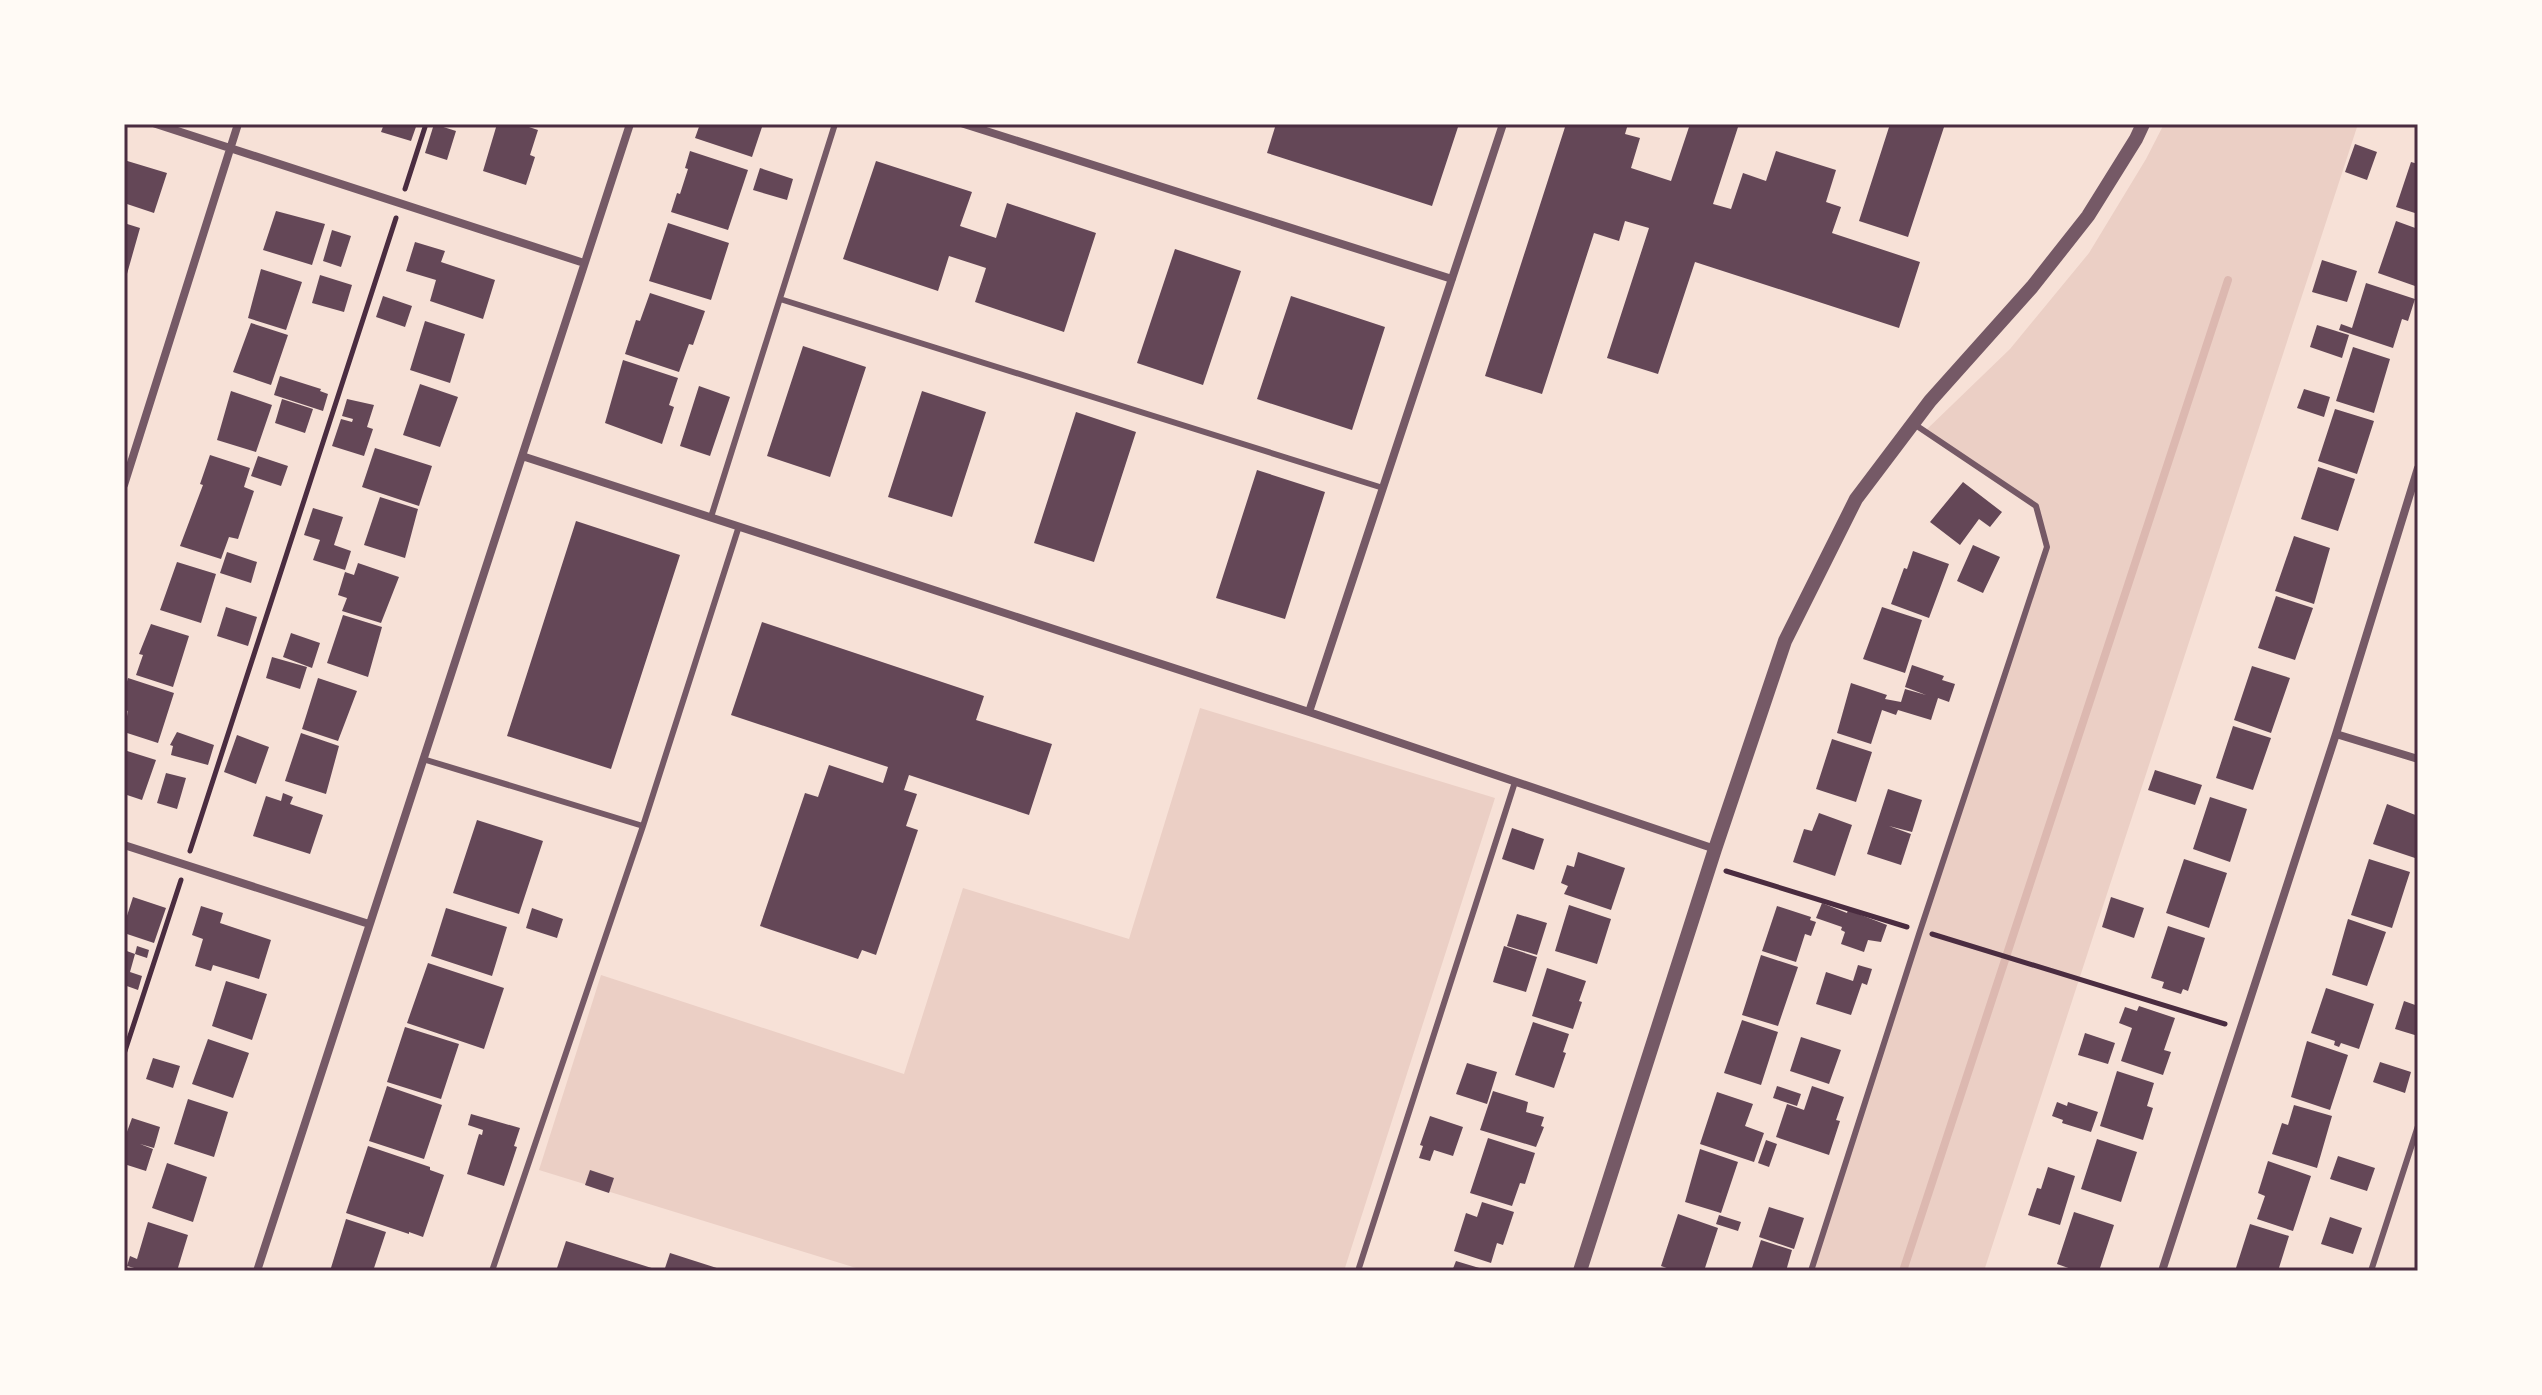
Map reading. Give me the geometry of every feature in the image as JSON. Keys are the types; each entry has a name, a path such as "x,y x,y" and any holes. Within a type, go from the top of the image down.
{"street":[{"path":"156,124 584,263"},
{"path":"124,485 238,124"},
{"path":"257,1271 630,124"},
{"path":"964,124 1452,279"},
{"path":"1309,712 1503,124"},
{"path":"1580,1271 1709,866 1785,641 1856,499 1930,401 2032,287 2088,216 2143,124"},
{"path":"522,456 1309,712 1715,849"},
{"path":"2162,1271 2336,734 2418,468"},
{"path":"2336,734 2418,759"},
{"path":"124,845 369,924"}],"lane":[{"path":"711,517 835,124"},
{"path":"780,299 1383,488"},
{"path":"1811,1271 2047,547 2036,506 1914,424"},
{"path":"492,1271 643,826 739,526"},
{"path":"423,759 643,826"},
{"path":"1358,1271 1515,782"},
{"path":"2371,1271 2418,1126"}],"path":[{"path":"124,1054 426,124"},
{"path":"1709,866 2241,1029"}],"shaded area":[{"path":"2164,124 2358,124 1984,1271 1811,1271 2047,547 2036,506 1924,432 2010,349 2089,253"},
{"path":"1200,708 1495,798 1344,1271 866,1271 539,1170 601,975 904,1074 963,888 1129,939"}],"building":[{"path":"384,124 417,124 411,141 381,132"},
{"path":"434,124 456,131 447,160 425,153"},
{"path":"497,124 520,124 538,130 530,155 535,157 526,185 483,171"},
{"path":"700,124 763,124 752,157 695,138"},
{"path":"1276,124 1459,124 1432,206 1267,153"},
{"path":"1566,124 1628,124 1625,134 1640,138 1631,168 1671,181 1690,124 1739,124 1713,204 1731,209 1743,173 1766,181 1776,151 1836,170 1826,202 1841,207 1832,233 1920,262 1899,328 1695,262 1658,374 1607,358 1649,228 1625,221 1619,241 1594,233 1542,394 1485,376"},
{"path":"1890,124 1945,124 1908,237 1859,221"},
{"path":"2355,144 2377,152 2367,180 2345,172"},
{"path":"690,151 748,170 728,230 671,212 688,169 685,168"},
{"path":"124,160 167,173 154,213 124,203"},
{"path":"876,161 972,192 960,226 996,238 1007,203 1096,233 1064,332 975,302 986,268 949,256 938,291 843,259"},
{"path":"2411,162 2418,164 2418,214 2396,207"},
{"path":"760,168 793,179 787,200 753,190"},
{"path":"276,211 325,224 312,265 263,250"},
{"path":"2396,221 2418,229 2418,277 2415,286 2378,273"},
{"path":"124,223 140,228 125,281 124,281"},
{"path":"668,223 729,243 711,300 649,281"},
{"path":"332,230 351,236 341,267 323,261"},
{"path":"415,242 445,251 441,262 495,280 483,319 430,301 436,280 406,271"},
{"path":"1175,249 1241,271 1203,385 1137,363"},
{"path":"2322,260 2357,271 2347,302 2312,292"},
{"path":"261,269 302,282 286,330 248,318"},
{"path":"320,275 352,285 344,312 312,303"},
{"path":"2366,283 2415,299 2408,321 2402,319 2393,348 2339,330 2341,324 2352,328"},
{"path":"650,293 705,311 679,372 625,354 636,320 640,321"},
{"path":"383,296 412,306 405,327 376,317"},
{"path":"1291,296 1385,327 1352,430 1257,399"},
{"path":"425,321 465,334 450,383 410,370"},
{"path":"251,323 288,335 271,385 233,372"},
{"path":"2317,325 2349,335 2342,358 2310,347"},
{"path":"803,346 866,367 830,477 767,456"},
{"path":"2353,347 2390,359 2374,413 2336,401"},
{"path":"623,360 678,378 669,405 674,407 662,444 605,423"},
{"path":"280,376 328,394 323,411 274,395"},
{"path":"420,384 458,397 440,447 403,435"},
{"path":"699,386 730,397 710,456 680,446"},
{"path":"2304,389 2330,397 2324,417 2297,408"},
{"path":"231,391 272,405 256,452 217,440"},
{"path":"922,391 986,412 952,517 888,497"},
{"path":"282,399 313,409 305,433 275,423"},
{"path":"347,399 374,405 367,427 373,429 364,456 332,446 341,419 352,422 353,419 342,416"},
{"path":"2335,409 2374,421 2357,474 2318,461"},
{"path":"1076,412 1136,432 1094,562 1034,543"},
{"path":"375,448 432,466 419,506 362,487"},
{"path":"210,455 250,468 244,487 254,491 238,539 229,537 221,559 180,546 203,485 200,484"},
{"path":"258,456 288,466 281,486 251,476"},
{"path":"2318,467 2355,479 2338,531 2301,519"},
{"path":"1257,470 1325,492 1285,619 1216,598"},
{"path":"1963,482 2002,512 1990,527 1979,519 1960,545 1930,522"},
{"path":"380,497 418,509 405,558 364,545"},
{"path":"313,508 343,517 334,545 351,551 345,570 313,560 320,540 304,535"},
{"path":"576,521 680,555 611,769 507,736"},
{"path":"2294,536 2330,548 2314,604 2275,591"},
{"path":"1973,545 2000,557 1983,593 1957,581"},
{"path":"1913,551 1949,564 1929,618 1891,604"},
{"path":"227,552 257,562 251,583 220,573"},
{"path":"177,562 216,574 201,623 160,610"},
{"path":"358,563 399,577 381,623 342,611 347,598 338,595 345,572 354,575"},
{"path":"2276,596 2313,608 2295,660 2258,648"},
{"path":"226,607 257,617 248,646 217,636"},
{"path":"1882,607 1922,620 1905,673 1863,659"},
{"path":"343,615 382,627 368,677 327,663"},
{"path":"762,622 984,696 976,720 1052,744 1029,815 909,775 904,790 917,794 906,826 918,830 876,955 862,950 858,959 760,926 805,793 818,797 829,765 883,783 888,767 731,715"},
{"path":"151,624 189,636 173,687 136,675 143,655 139,654"},
{"path":"291,633 320,643 312,668 283,657"},
{"path":"272,657 307,667 300,689 266,678"},
{"path":"1912,665 1944,676 1942,680 1955,684 1949,702 1938,698 1931,720 1898,710 1896,715 1882,710 1871,744 1837,733 1851,683 1887,695 1885,699 1901,702 1905,689 1926,695 1905,687"},
{"path":"2252,666 2290,678 2271,733 2234,720"},
{"path":"128,678 174,693 158,743 124,732 128,711 124,710 124,692"},
{"path":"318,678 357,691 338,741 302,729"},
{"path":"2233,726 2271,738 2253,790 2216,778"},
{"path":"177,732 214,745 208,765 171,755 173,746 170,745"},
{"path":"301,733 339,746 326,794 285,781"},
{"path":"237,735 269,747 256,784 224,772"},
{"path":"1832,739 1872,752 1856,802 1816,789"},
{"path":"124,750 156,760 142,800 124,794"},
{"path":"2155,770 2202,785 2195,805 2148,790"},
{"path":"166,773 186,778 177,809 157,803"},
{"path":"1888,789 1922,800 1912,832 1889,826 1911,834 1901,865 1867,854"},
{"path":"283,793 293,797 290,804 323,815 310,854 253,836 266,796 281,801"},
{"path":"2210,797 2247,809 2230,862 2193,849"},
{"path":"2387,804 2418,816 2418,859 2373,844"},
{"path":"1819,813 1852,825 1835,876 1793,862 1804,829 1812,831"},
{"path":"477,820 543,841 519,914 453,893"},
{"path":"1512,828 1544,839 1534,870 1502,859"},
{"path":"1578,852 1625,868 1611,910 1564,894 1568,886 1561,883 1567,865 1574,867"},
{"path":"2184,859 2227,873 2209,928 2166,913"},
{"path":"2369,859 2410,872 2392,928 2351,915"},
{"path":"133,897 166,908 154,943 124,933"},
{"path":"2111,897 2144,908 2134,938 2102,927"},
{"path":"1822,903 1887,925 1881,942 1868,940 1864,952 1841,944 1845,932 1841,930 1842,927 1816,918"},
{"path":"1569,905 1611,919 1597,964 1555,951"},
{"path":"201,906 223,913 220,923 271,940 259,979 213,965 211,971 195,966 203,939 192,935"},
{"path":"1777,906 1811,917 1810,920 1816,922 1811,936 1805,934 1796,962 1762,951"},
{"path":"446,908 507,927 492,976 431,956"},
{"path":"532,908 563,919 557,938 526,928"},
{"path":"1517,914 1547,923 1537,955 1507,946"},
{"path":"2348,919 2386,932 2367,986 2332,975"},
{"path":"2168,926 2205,938 2188,991 2183,989 2181,994 2162,988 2164,982 2151,978"},
{"path":"137,946 149,950 147,958 135,954"},
{"path":"1504,946 1537,957 1526,992 1493,982"},
{"path":"124,950 135,954 130,972 142,976 138,990 124,985"},
{"path":"1761,955 1798,967 1778,1026 1742,1015"},
{"path":"428,963 504,988 484,1049 407,1023"},
{"path":"1858,965 1872,969 1867,985 1862,983 1851,1015 1816,1004 1826,972 1853,981"},
{"path":"1547,968 1586,981 1573,1029 1532,1016"},
{"path":"226,981 267,994 252,1040 212,1026"},
{"path":"2326,988 2374,1004 2359,1049 2341,1043 2339,1047 2334,1045 2335,1041 2311,1033"},
{"path":"2404,1001 2418,1006 2418,1036 2395,1029"},
{"path":"2139,1006 2175,1018 2164,1050 2171,1052 2163,1075 2121,1061 2132,1028 2119,1023 2125,1007 2137,1011"},
{"path":"1742,1020 1778,1032 1761,1085 1724,1073"},
{"path":"1533,1022 1569,1034 1554,1088 1515,1075"},
{"path":"405,1027 459,1044 441,1099 387,1082"},
{"path":"2085,1033 2115,1043 2108,1064 2078,1055"},
{"path":"1801,1037 1841,1050 1829,1084 1790,1071"},
{"path":"208,1039 249,1053 233,1098 192,1084"},
{"path":"2307,1041 2348,1055 2330,1110 2291,1097"},
{"path":"153,1058 180,1066 173,1088 146,1079"},
{"path":"2380,1062 2411,1072 2405,1093 2373,1082"},
{"path":"1467,1063 1497,1072 1487,1104 1456,1094"},
{"path":"2117,1071 2154,1083 2147,1106 2153,1108 2143,1140 2100,1126"},
{"path":"387,1086 442,1105 424,1159 369,1141"},
{"path":"1777,1086 1801,1094 1797,1106 1773,1098"},
{"path":"1812,1086 1844,1097 1829,1155 1776,1137 1787,1104 1804,1110"},
{"path":"1493,1091 1528,1102 1526,1112 1544,1117 1541,1126 1544,1127 1536,1147 1480,1130"},
{"path":"1717,1092 1753,1104 1745,1126 1764,1133 1754,1162 1700,1144"},
{"path":"188,1099 228,1112 214,1157 174,1144"},
{"path":"2057,1102 2067,1106 2068,1102 2098,1112 2091,1132 2062,1123 2063,1120 2052,1116"},
{"path":"2294,1105 2332,1116 2317,1168 2272,1154 2282,1123 2288,1125"},
{"path":"471,1114 520,1128 504,1186 467,1174 483,1130 468,1125"},
{"path":"1430,1116 1463,1127 1453,1156 1434,1150 1430,1161 1419,1158"},
{"path":"132,1118 160,1127 154,1148 140,1144 153,1149 146,1171 124,1164 124,1140"},
{"path":"1488,1138 1535,1153 1525,1184 1520,1183 1512,1206 1470,1193"},
{"path":"2097,1139 2137,1152 2121,1202 2081,1189"},
{"path":"1766,1140 1777,1144 1769,1167 1758,1163"},
{"path":"368,1146 430,1167 430,1170 444,1175 423,1237 346,1213"},
{"path":"1700,1149 1738,1162 1721,1213 1685,1202"},
{"path":"2338,1156 2375,1168 2367,1191 2330,1179"},
{"path":"2268,1161 2311,1176 2293,1231 2257,1219 2265,1196 2258,1193"},
{"path":"167,1163 207,1177 193,1222 152,1208"},
{"path":"2048,1167 2075,1176 2060,1225 2028,1215"},
{"path":"590,1170 614,1178 609,1193 585,1185"},
{"path":"1482,1202 1514,1212 1503,1245 1497,1243 1491,1263 1454,1251 1466,1213 1477,1217"},
{"path":"1769,1207 1804,1218 1794,1249 1759,1237"},
{"path":"2074,1212 2114,1225 2099,1271 2077,1271 2057,1264"},
{"path":"1678,1214 1718,1228 1704,1271 1675,1271 1661,1266"},
{"path":"1719,1215 1741,1222 1738,1231 1716,1224"},
{"path":"2330,1217 2362,1228 2353,1254 2321,1244"},
{"path":"346,1219 386,1232 373,1271 330,1271"},
{"path":"148,1222 188,1235 177,1271 145,1271 127,1266 130,1256 137,1259"},
{"path":"2250,1224 2289,1236 2278,1271 2235,1271"},
{"path":"1761,1240 1792,1250 1786,1271 1751,1271"},
{"path":"566,1241 658,1270 658,1271 556,1271"},
{"path":"670,1253 723,1270 723,1271 664,1271"},
{"path":"1456,1261 1486,1270 1486,1271 1452,1271"}],"waterway":[{"path":"1903,1271 2228,280"}]}
